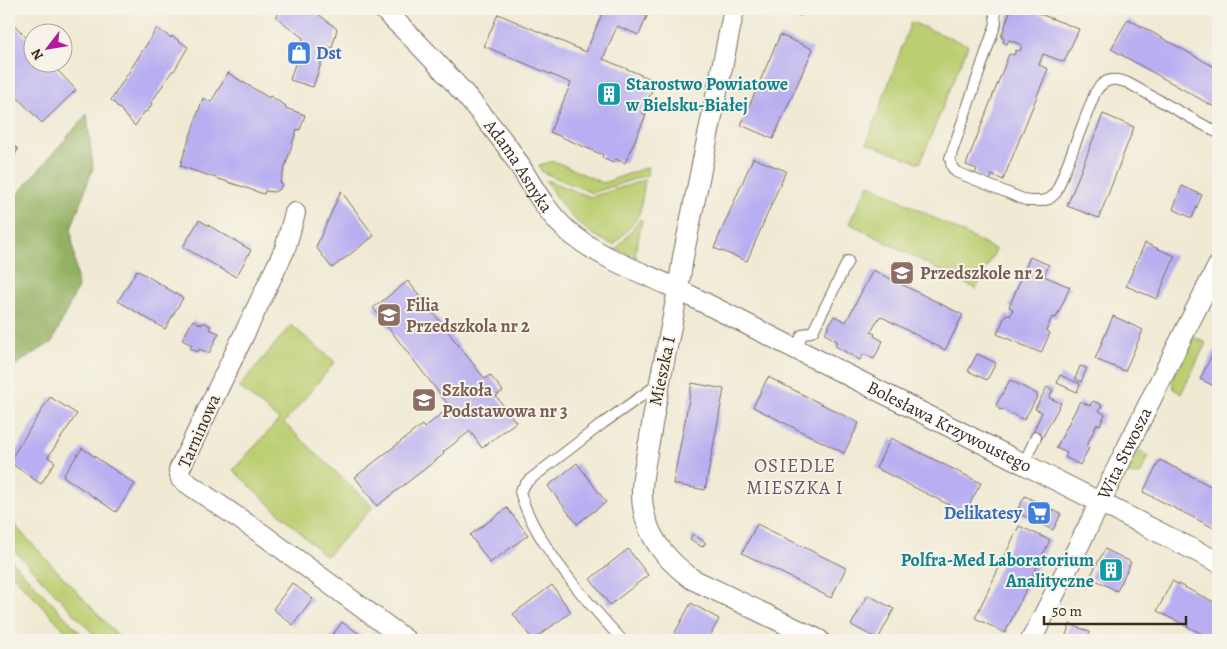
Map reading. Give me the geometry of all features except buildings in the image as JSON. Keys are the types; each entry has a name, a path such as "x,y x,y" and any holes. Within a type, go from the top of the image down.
{"street":[{"name":"Adama Asnyka","path":"383,9 435,61 492,127 559,224 588,245 679,290"},
{"name":"Mieszka I","path":"734,9 683,257 679,290 658,384 641,492 646,519 654,540 663,554 677,568 692,579 819,640"},
{"name":"Tarninowa","path":"295,213 285,249 179,470 181,479 262,534 406,640"},
{"name":"Wita Stwosza","path":"1031,640 1218,266"},
{"name":"Bolesława Krzywoustego","path":"679,290 1218,562"}],"lane":[{"path":"994,9 996,23 950,158 952,167 956,172 1028,201 1049,199 1056,193 1098,87 1111,79 1128,84 1218,133"},
{"path":"796,349 802,335 812,331 848,260"},
{"path":"622,640 597,613 564,570 538,532 524,506 520,491 528,481 595,429 658,384"},
{"path":"1023,465 1036,437"}],"green space":[{"path":"911,22 968,45 920,163 867,143"},
{"path":"87,114 93,168 71,229 78,287 52,342 9,369 9,204"},
{"path":"554,161 603,183 648,167 647,175 592,193 542,172 539,165"},
{"path":"546,180 591,197 645,180 640,212 614,245 592,234 574,219 559,201"},
{"path":"869,184 996,250 976,289 849,223"},
{"path":"640,219 642,220 635,254 637,258 617,249"},
{"path":"291,325 335,362 284,423 373,507 326,557 233,470 279,420 239,387"},
{"path":"1194,337 1206,343 1181,394 1174,389 1172,380"},
{"path":"1136,450 1149,456 1140,475 1124,474"},
{"path":"9,519 122,640 99,640 9,545"},
{"path":"9,558 87,640 74,640 9,571"}],"place":[{"name":"Dst","path":"299,53"},
{"name":"Starostwo Powiatowe w Bielsku-Białej","path":"609,94"},
{"name":"Przedszkole nr 2","path":"902,273"},
{"name":"Filia Przedszkola nr 2","path":"389,315"},
{"name":"Szkoła Podstawowa nr 3","path":"424,400"},
{"name":"Delikatesy","path":"1039,513"},
{"name":"Polfra-Med Laboratorium Analityczne","path":"1111,570"}],"district":[{"name":"OSIEDLE MIESZKA I","path":"795,476"}]}
